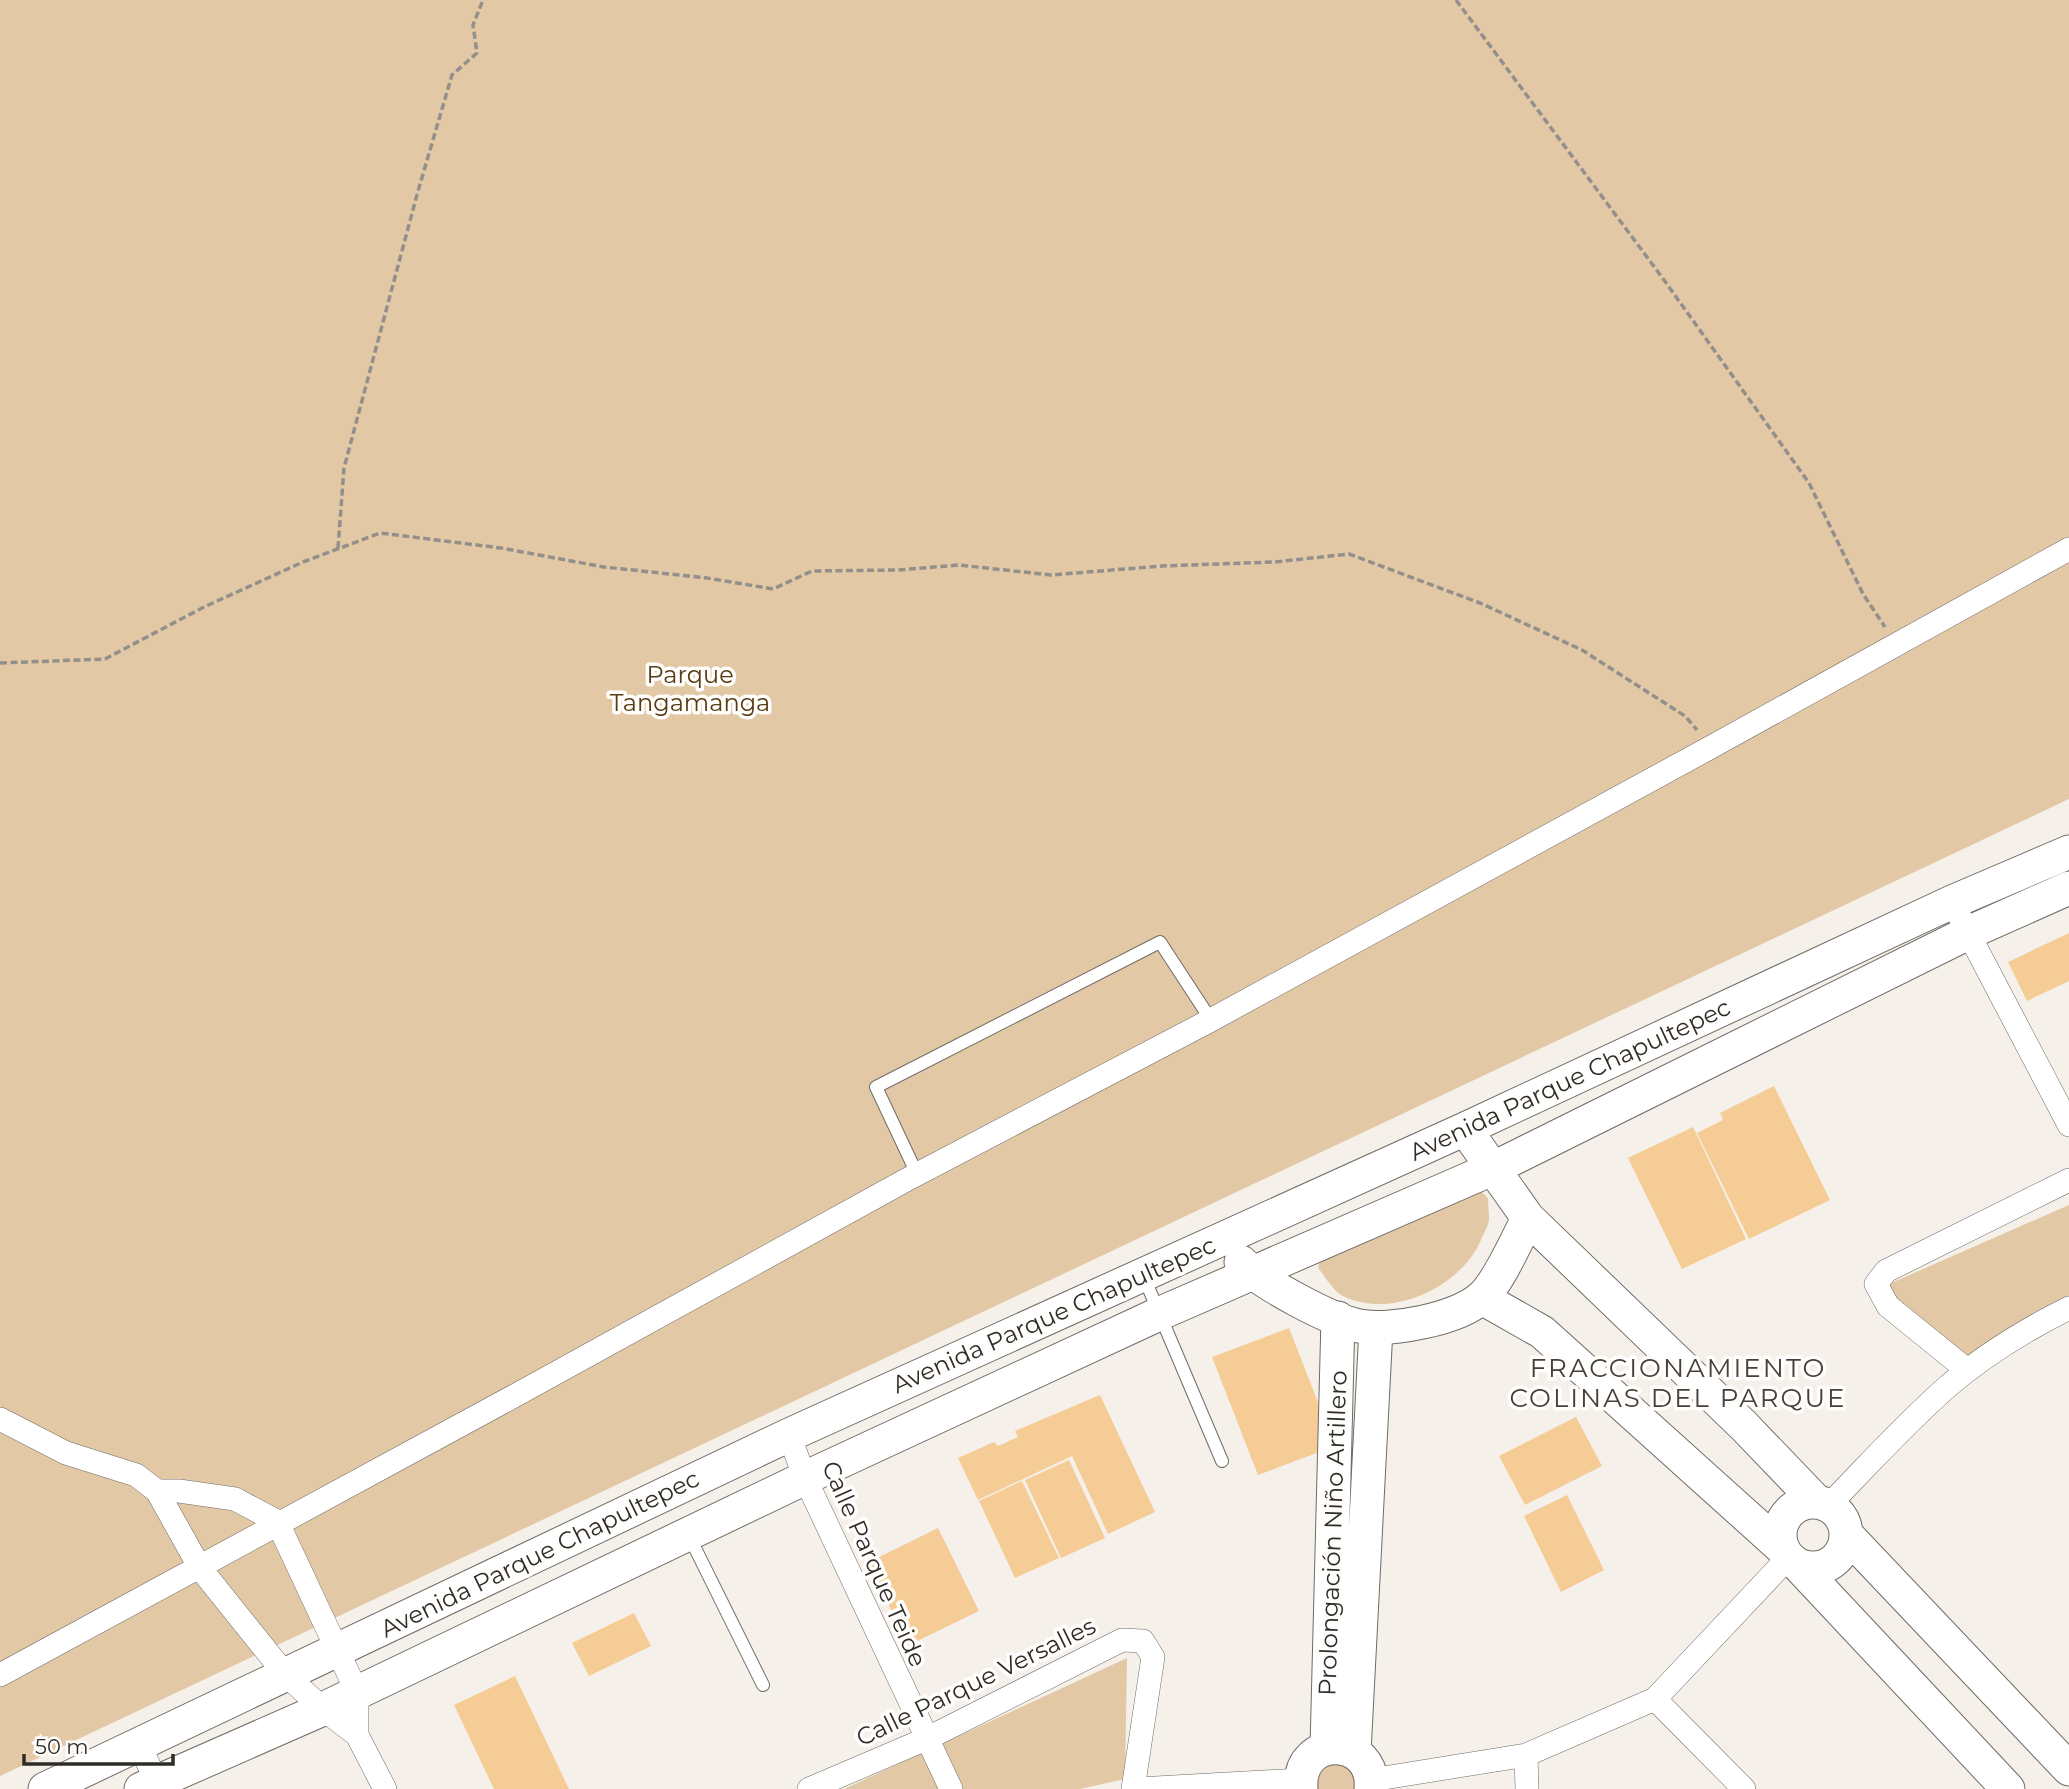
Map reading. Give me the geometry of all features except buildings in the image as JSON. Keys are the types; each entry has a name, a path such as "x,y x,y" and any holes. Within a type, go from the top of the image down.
{"main road":[{"name":"Avenida Parque Chapultepec","path":"45,1789 789,1435 1465,1129 1952,902 2069,852"},
{"name":"Avenida Parque Chapultepec","path":"152,1787 323,1709 806,1478 1161,1313 1494,1168 1968,933 2069,888"},
{"path":"1465,1129 1528,1218 1823,1504 1838,1513 1846,1534 1839,1556 1831,1563 1808,1568 1789,1557 1779,1537 1781,1525 1786,1515 1805,1503 1823,1504"},
{"path":"1220,1240 1251,1272 1304,1303 1357,1325 1376,1328 1408,1325 1447,1316 1482,1298 1505,1263 1528,1218"},
{"path":"1482,1298 1542,1332 1789,1557 2008,1789"},
{"name":"Prolongación Niño Artillero","path":"1338,1318 1340,1750"},
{"name":"Prolongación Niño Artillero","path":"1340,1750 1376,1328"},
{"path":"1846,1534 2069,1769"},
{"path":"1300,1784 1308,1759 1340,1750 1363,1759 1369,1769 1371,1785"}],"street":[{"path":"0,1675 917,1174 1211,1020 2069,549"},
{"path":"1952,902 2069,1125"},
{"path":"1967,1370 1888,1306 1876,1284 1886,1271 2069,1180"},
{"path":"1823,1504 1967,1370 2024,1331 2069,1308"},
{"path":"0,1419 66,1452 136,1475 157,1491 200,1568 285,1674 323,1709 357,1735 385,1789"},
{"name":"Calle Parque Teide","path":"789,1435 806,1478 951,1789"},
{"path":"157,1491 179,1491 235,1499 280,1523 357,1692 357,1735"},
{"path":"1371,1785 1527,1755 1655,1699 1789,1557"},
{"name":"Calle Parque Versalles","path":"809,1789 926,1739 1122,1640 1143,1641 1153,1657 1136,1789"},
{"path":"1655,1699 1744,1789"},
{"path":"139,1744 152,1787"},
{"path":"1527,1755 1527,1789"},
{"path":"1136,1789 1300,1784"}],"lane":[{"path":"917,1174 876,1087 1160,942 1211,1020"},
{"path":"1143,1274 1222,1461"},
{"path":"688,1534 763,1685"}],"path":[{"path":"338,548 344,468 452,75 477,53 473,25 483,0"},
{"path":"1457,0 1664,280 1809,483 1863,594 1896,644"},
{"path":"0,663 105,659 204,607 338,548 380,533 501,548 604,566 773,589 812,571 898,570 959,565 1051,575 1162,566 1275,562 1349,554 1480,603 1582,650 1685,716 1713,746"}],"green space":[{"name":"Parque Tangamanga","path":"0,0 2069,0 2069,799 0,1776"},
{"path":"1476,1186 1488,1198 1489,1220 1481,1240 1458,1272 1422,1295 1382,1304 1362,1302 1339,1294 1318,1268 1321,1257"},
{"path":"2069,1205 2069,1300 1966,1363 1882,1287"},
{"path":"1127,1658 1125,1779 1080,1789 844,1789"},
{"path":"1327,1748 1371,1789 1301,1789"}],"district":[{"name":"FRACCIONAMIENTO COLINAS DEL PARQUE","path":"1678,1383"}]}
